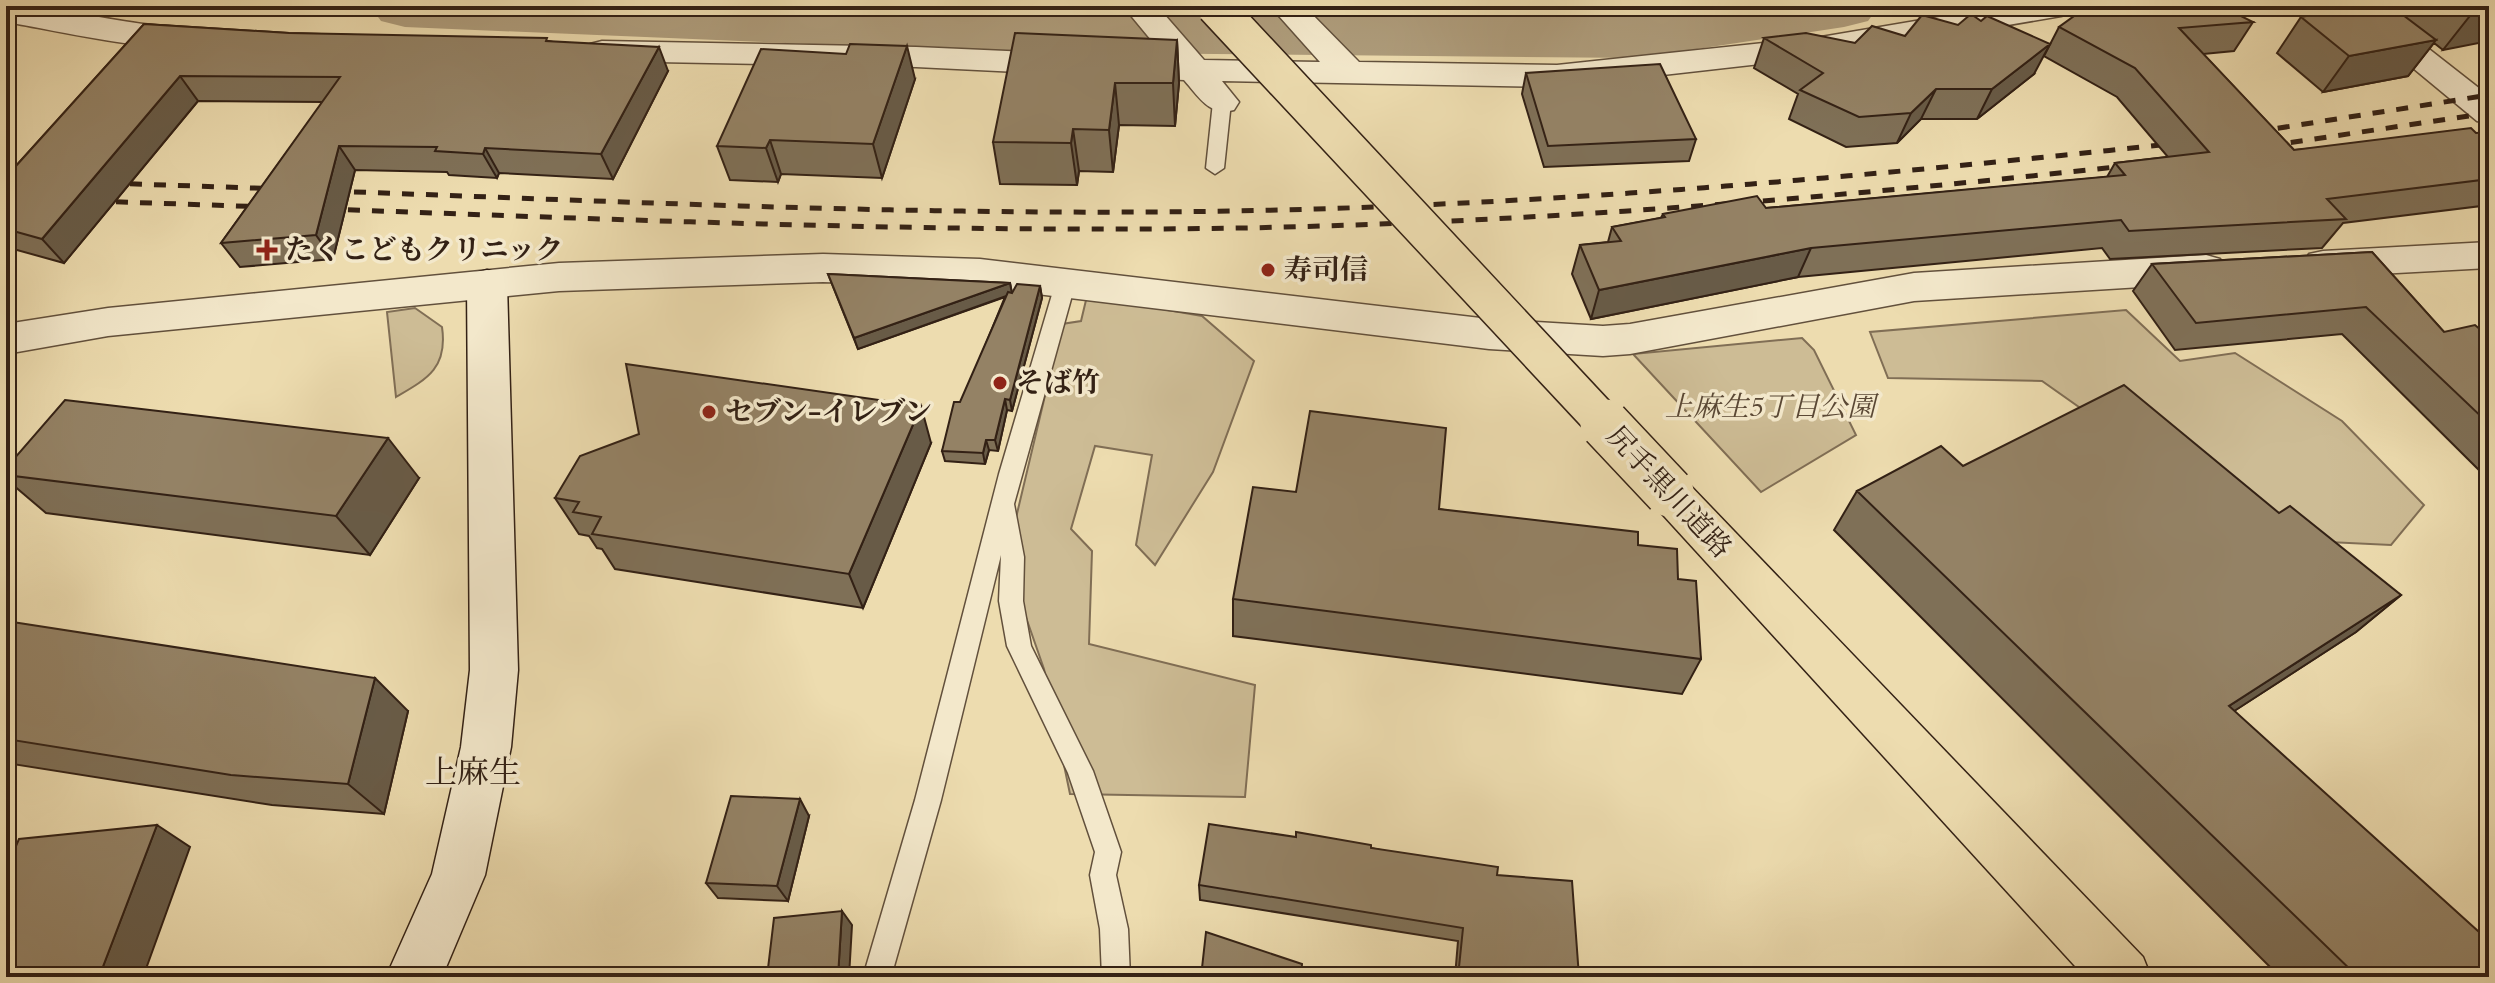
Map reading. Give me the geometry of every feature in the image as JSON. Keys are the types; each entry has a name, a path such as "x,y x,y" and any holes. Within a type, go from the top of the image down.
{"main road":[{"name":"尻手黒川道路","path":"1215,6 2123,977"}],"street":[{"path":"1139,6 1222,102"},
{"path":"571,50 1339,61 1557,76 1821,47 2061,6"},
{"path":"2354,6 2489,113"},
{"path":"1289,9 1339,61"},
{"path":"6,12 147,35 226,40"},
{"path":"2288,266 2489,255"},
{"path":"6,339 108,322 487,284 601,274 760,269 980,273 1489,334 1603,341 1630,339 1914,287 2241,267"},
{"path":"414,977 458,875 486,747 493,685 487,284"}],"lane":[{"path":"1215,168 1222,102"},
{"path":"877,977 952,709 1004,499 1066,281"},
{"path":"1004,499 1013,557 1011,601 1019,646 1080,771 1108,852 1103,875 1114,929 1116,977"}],"green space":[{"path":"1087,296 1202,316 1254,361 1213,472 1155,565 1136,545 1152,455 1095,446 1071,529 1092,551 1089,644 1255,685 1245,797 1070,794 1044,669 1006,560 1062,324 1081,321"},
{"path":"415,308 442,327 442,353 426,378 396,397 387,312"},
{"path":"2126,310 2180,361 2235,353 2342,421 2424,505 2391,545 2266,539 2042,381 1888,378 1870,332"},
{"name":"上麻生5丁目公園","path":"1802,338 1814,350 1856,435 1761,492 1633,354"}],"building":[{"path":"2088,6 2221,6 2253,22 2179,28 2294,150 2471,128 2476,133 2489,132 2489,179 2327,199 2346,219 2129,231 2121,220 1811,248 1599,290 1580,245 1621,241 1612,227 1665,217 1663,214 1757,196 1766,208 2125,175 2115,163 2209,152 2135,68 2059,27"},
{"path":"2358,6 2391,6 2436,40 2349,56 2301,17"},
{"path":"1971,14 1981,21 1987,16 2050,44 1992,89 1936,89 1911,113 1859,117 1800,90 1823,73 1764,38 1806,33 1855,43 1872,26 1905,36 1922,15 1958,25"},
{"path":"144,24 289,33 547,38 546,41 659,47 601,154 485,148 483,154 435,151 437,147 339,146 316,235 221,243 340,77 180,76 42,239 6,229 6,177"},
{"path":"1015,33 1177,40 1173,83 1115,83 1109,130 1073,129 1071,143 993,142"},
{"path":"850,44 907,46 873,144 770,140 766,148 717,146 761,49 846,54"},
{"path":"1660,64 1696,139 1548,146 1526,73"},
{"path":"2372,252 2444,332 2475,325 2489,337 2489,424 2366,307 2196,323 2152,264"},
{"path":"828,274 1010,283 854,338"},
{"path":"1017,284 1040,286 1010,400 1005,399 995,440 986,440 983,453 942,451 954,402 960,402 1008,292 1012,293"},
{"path":"626,364 921,406 849,574 592,534 601,517 573,512 579,502 555,498 580,456 639,434"},
{"path":"2124,385 2279,513 2290,506 2401,595 2229,706 2489,941 2489,977 2358,977 1857,491 1941,446 1963,466"},
{"path":"65,400 388,438 336,516 6,475 6,468"},
{"path":"1310,411 1446,428 1439,509 1638,532 1638,545 1677,549 1678,579 1696,581 1701,659 1233,599 1253,487 1296,492"},
{"path":"6,621 375,678 348,784 231,775 6,739"},
{"path":"731,796 800,799 777,886 706,883"},
{"path":"1209,824 1296,837 1296,832 1371,845 1371,848 1498,867 1497,875 1572,881 1579,977 1458,977 1463,928 1199,885"},
{"path":"157,825 99,977 6,977 6,869 19,839"},
{"path":"842,911 838,977 767,977 774,918"},
{"path":"1206,932 1302,964 1301,977 1201,977"},
{"path":"1830,970 1836,977 1725,977"}],"waterway":[{"path":"405,6 1001,31 1637,37 1844,6"}],"railway":[{"path":"2254,132 2489,95"},
{"path":"2267,146 2489,113"},
{"path":"330,191 946,211 1316,209 1532,199 1748,184 2179,143"},
{"path":"324,209 898,227 1243,228 1466,220 1689,207 2133,165"},
{"path":"106,183 282,189"},
{"path":"92,201 268,207"}],"place":[{"name":"たくこどもクリニック","path":"267,250"},
{"name":"寿司信","path":"1268,270"},
{"name":"そば竹","path":"1000,383"},
{"name":"セブン-イレブン","path":"709,412"}],"district":[{"name":"上麻生","path":"473,773"}]}
